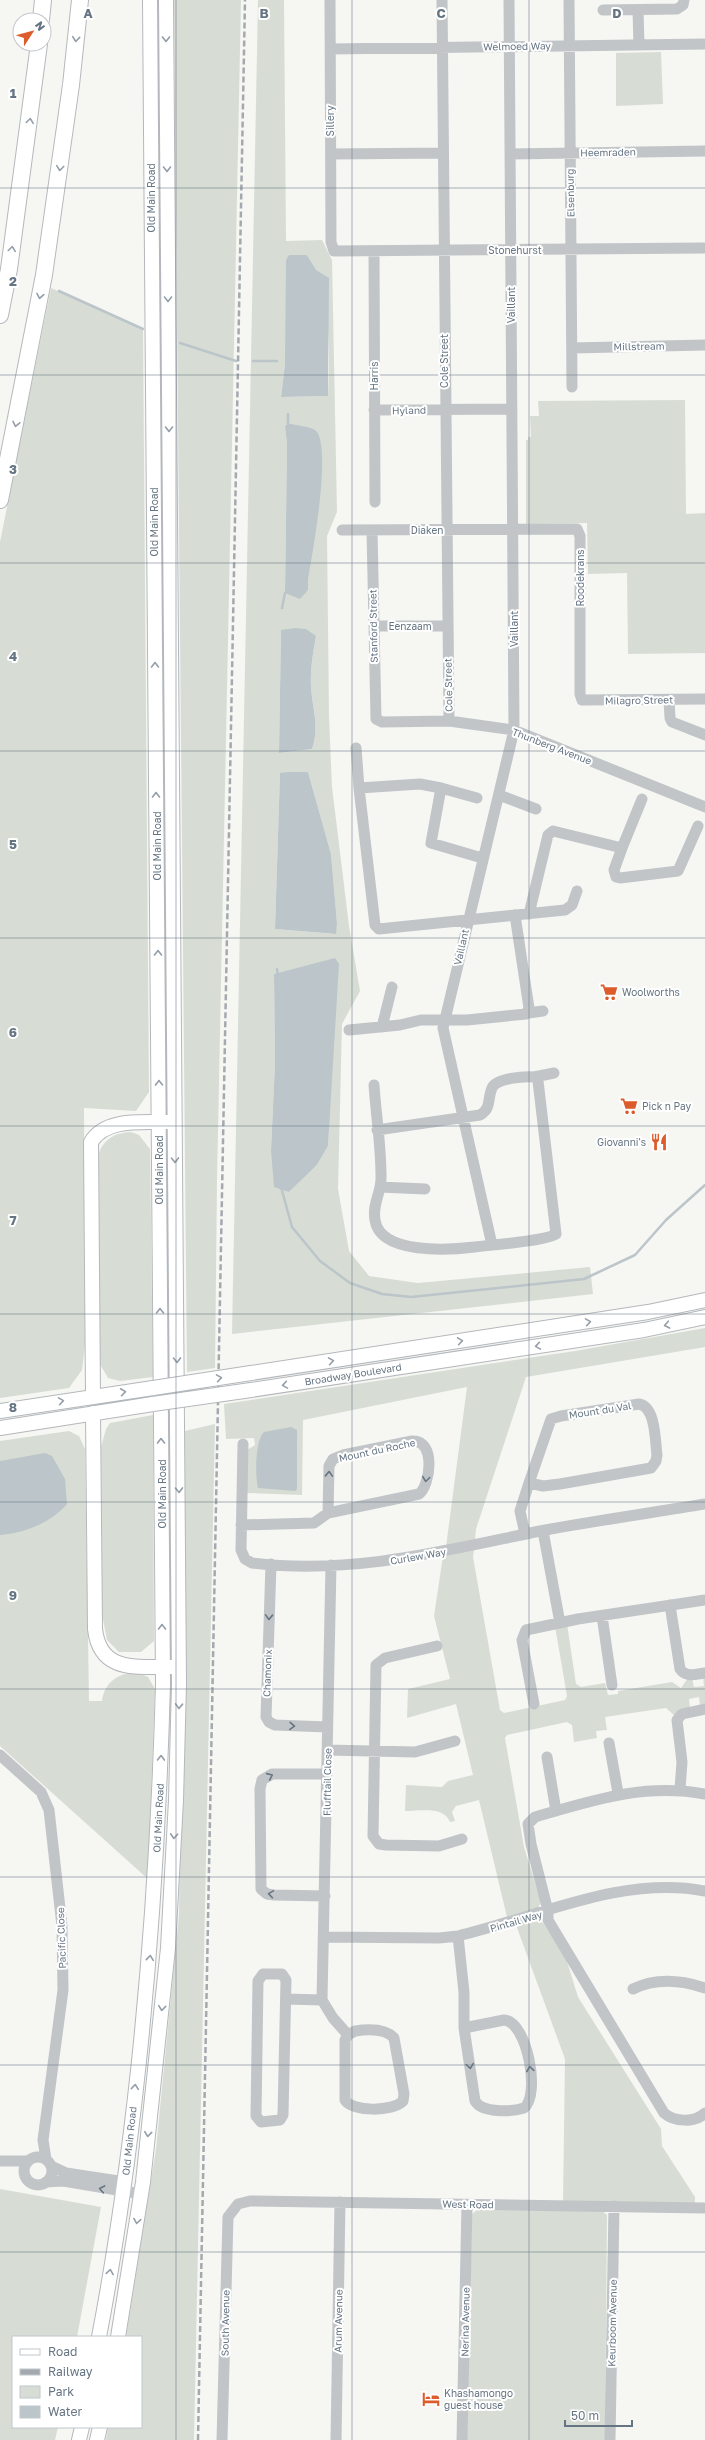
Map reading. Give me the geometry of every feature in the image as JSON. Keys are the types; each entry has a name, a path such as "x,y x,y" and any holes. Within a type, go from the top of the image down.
{"highway":[{"path":"42,12 43,0"},
{"path":"0,500 44,275 71,85 80,0"},
{"path":"0,315 9,269 38,52"}],"main road":[{"name":"Old Main Road","path":"99,2336 124,2187 151,1949 160,1800 163,1666 150,0"},
{"name":"Old Main Road","path":"118,2336 141,2194 168,1948 176,1800 179,1667 166,0"},
{"path":"93,1396 92,1142 99,1132 119,1124 175,1121"},
{"name":"Broadway Boulevard","path":"0,1411 648,1312 705,1300"},
{"name":"Broadway Boulevard","path":"0,1428 636,1331 705,1317"},
{"path":"93,1413 95,1629 98,1646 102,1653 113,1662 179,1667"},
{"path":"79,2440 82,2428"},
{"path":"97,2440 100,2428"}],"street":[{"name":"Sillery","path":"330,0 331,242"},
{"name":"Cole Street","path":"442,0 444,409 449,721"},
{"name":"Vaillant","path":"492,1245 443,1031 444,1020 482,858 499,795 514,730 509,0"},
{"name":"Elsenburg","path":"569,0 572,387"},
{"path":"603,10 677,9 683,5 684,0"},
{"path":"638,10 639,45"},
{"name":"Welmoed Way","path":"330,49 705,44"},
{"name":"Heemraden","path":"510,154 705,151"},
{"path":"331,154 443,152"},
{"name":"Stonehurst","path":"331,242 336,252 705,248"},
{"name":"Harris","path":"374,251 375,502"},
{"name":"Millstream","path":"572,348 705,345"},
{"name":"Hyland","path":"374,410 512,408"},
{"name":"Roodekrans","path":"513,530 576,529 579,531 580,691"},
{"name":"Diaken","path":"342,530 513,530"},
{"name":"Stanford Street","path":"372,530 374,714 378,720"},
{"name":"Eenzaam","path":"374,626 447,626"},
{"name":"Milagro Street","path":"580,691 581,698 585,701 705,699"},
{"path":"669,700 670,718 672,722 705,735"},
{"name":"Thunberg Avenue","path":"378,720 382,722 449,721 514,730 702,805 705,812"},
{"path":"356,748 359,788 377,928 381,930 468,919 565,910 572,905 577,891"},
{"path":"359,788 420,784 477,798"},
{"path":"441,788 431,843 482,858"},
{"path":"499,795 536,809"},
{"path":"642,799 614,870 618,878 676,872 681,867 698,826"},
{"path":"528,914 550,832 558,831 622,848"},
{"path":"515,915 528,1013"},
{"path":"382,1027 392,987"},
{"path":"349,1030 382,1027 421,1020 484,1019 543,1011"},
{"path":"377,1130 463,1119 484,1112 489,1104 492,1088 496,1083 554,1073"},
{"path":"374,1085 382,1176 380,1187 374,1202 375,1220 379,1232 386,1237 413,1248 425,1250 492,1245 551,1237 556,1232 538,1082 534,1077"},
{"path":"380,1187 425,1189"},
{"name":"Mount du Val","path":"525,1534 520,1511 529,1483 548,1426 554,1418 636,1404 642,1405 649,1411 657,1455 656,1461 652,1468 560,1484 543,1486 529,1483"},
{"name":"Mount du Roche","path":"241,1525 314,1522 328,1513 422,1492 425,1485 429,1454 426,1446 419,1441 412,1441 343,1455 333,1459 329,1466 328,1513"},
{"name":"Curlew Way","path":"243,1444 241,1550 245,1559 252,1563 331,1565 369,1564 410,1558 525,1534 705,1504"},
{"path":"543,1531 560,1623"},
{"name":"Chamonix","path":"271,1564 266,1717 269,1722 275,1725 327,1727"},
{"name":"Flufftail Close","path":"322,2000 331,1565"},
{"path":"534,1704 522,1640 524,1634 531,1628 705,1600"},
{"path":"670,1605 680,1669 682,1672 690,1675 705,1673"},
{"path":"602,1616 612,1685"},
{"path":"436,1646 385,1658 376,1665 372,1832 376,1842 386,1846 433,1846 462,1839"},
{"path":"680,1789 682,1762 677,1720 682,1714 705,1709"},
{"path":"327,1750 414,1752 455,1741"},
{"path":"609,1743 618,1793"},
{"name":"Pacific Close","path":"0,1755 41,1792 49,1810 62,1926 63,1990 43,2140"},
{"path":"547,1757 556,1811"},
{"path":"325,1896 274,1895 267,1894 261,1889 260,1789 262,1780 272,1774 327,1774"},
{"path":"705,1794 680,1789 618,1793 535,1817 528,1824 531,1844 548,1911 548,1920 664,2113 670,2118 682,2120 698,2118 705,2113"},
{"name":"Pintail Way","path":"324,1937 439,1938 458,1936 631,1888 674,1887 705,1891"},
{"path":"458,1936 464,1987 464,2028 477,2104 485,2109 521,2109 526,2106 530,2100 530,2073 522,2038 516,2025 510,2020 504,2020 464,2028"},
{"path":"266,1974 284,1975 286,1980 286,1999 283,2115 278,2121 261,2122 257,2119 256,2113 258,1981 260,1976 266,1974"},
{"path":"633,1989 644,1983 656,1981 705,1988"},
{"path":"286,1999 322,2000 332,2018 348,2035"},
{"path":"360,2030 382,2031 390,2034 394,2038 404,2094 400,2104 388,2109 354,2108 347,2103 344,2093 345,2040 348,2035 360,2030"},
{"path":"43,2140 51,2176 46,2182"},
{"path":"24,2175 24,2167 43,2140"},
{"path":"1,2161 30,2159 48,2162 66,2173 124,2187 141,2194"},
{"path":"1,2161 24,2175 32,2184 40,2185 46,2182 63,2181 124,2187"},
{"name":"West Road","path":"233,2207 243,2202 250,2201 705,2208"},
{"name":"Arum Avenue","path":"336,2440 340,2202"},
{"name":"Nerina Avenue","path":"462,2440 467,2205"},
{"name":"Keurboom Avenue","path":"610,2440 614,2206"},
{"name":"South Avenue","path":"222,2440 227,2231 228,2217 233,2207"}],"green space":[{"path":"174,0 241,0 217,1181 215,1368 187,1372"},
{"path":"258,0 284,0 286,241 322,240 332,260 337,512 327,536 329,716 332,787 349,926 360,991 342,1024 338,1189 349,1251 369,1276 418,1283 590,1267 593,1294 232,1334","holes":["307,255 321,288 328,324 328,396 281,397 285,364","288,423 293,425 308,590 285,593 287,445 285,426","281,630 316,636 311,680 315,732 312,749 279,753","308,772 331,854 337,923 335,934 275,929 280,774","315,965 329,1126 328,1146 317,1165 289,1192 271,1150 275,1063 274,974"]},
{"path":"661,52 663,104 616,106 616,53"},
{"path":"51,288 143,329 149,1092 136,1111 84,1108 85,1345 82,1370 69,1388 0,1398 0,542"},
{"path":"685,400 686,514 705,513 705,653 628,654 627,573 588,574 587,523 526,524 526,440 528,440 528,437 531,437 530,416 539,416 538,401"},
{"path":"131,1132 139,1135 150,1149 153,1377 120,1381 108,1378 100,1364 98,1157 106,1141 120,1134"},
{"path":"705,1328 705,1347 526,1377 476,1529 475,1541 446,1547 467,1387 303,1420 302,1495 246,1493 247,1450 255,1445 254,1438 226,1439 224,1404 575,1351"},
{"path":"153,1415 154,1641 141,1652 119,1652 107,1640 102,1614 101,1447 106,1429 110,1423"},
{"path":"215,1424 194,2440 106,2440 108,2428 142,2428 142,2336 126,2336 156,2149 179,1915 185,1431"},
{"path":"69,1431 79,1436 85,1449 89,1701 102,1701 104,1693 112,1681 125,1674 140,1674 148,1677 155,1689 148,1879 0,1746 0,1441"},
{"path":"474,1549 473,1557 500,1710 504,1713 565,1700 567,1696 555,1626 567,1624 576,1684 581,1687 605,1683 608,1695 618,1694 618,1691 672,1682 681,1688 688,1678 692,1678 694,1687 704,1686 703,1677 705,1676 705,1705 700,1706 699,1697 689,1699 690,1708 675,1716 666,1708 605,1717 607,1730 596,1731 597,1738 574,1742 572,1725 567,1722 507,1735 505,1738 524,1847 541,1902 538,1908 507,1917 479,1800 456,1806 452,1812 455,1821 450,1822 447,1817 437,1811 405,1811 406,1785 442,1787 448,1781 473,1775 456,1704 407,1718 408,1689 450,1679 434,1616 443,1556"},
{"path":"535,1920 543,1923 565,1955 578,1997 661,2129 662,2146 695,2197 695,2203 563,2202 565,2059 516,1925"},
{"path":"0,2189 101,2207 77,2336 12,2336 12,2428 58,2428 55,2440 0,2440"},
{"path":"477,2210 602,2211 607,2215 605,2440 467,2440 472,2214"}],"water":[{"path":"289,255 307,255 316,270 329,278 328,396 281,397 285,364 286,260"},
{"path":"288,423 315,430 320,439 322,456 320,501 308,579 308,590 300,599 285,593 287,445 285,426"},
{"path":"295,628 306,629 316,636 311,680 315,717 314,740 312,749 279,753 281,630"},
{"path":"308,772 331,854 337,923 336,934 275,929 280,773"},
{"path":"335,958 339,964 328,1146 317,1165 289,1192 274,1187 271,1150 275,1063 274,974"},
{"path":"291,1427 297,1430 297,1489 295,1491 258,1488 256,1458 261,1436 264,1432"},
{"path":"45,1453 52,1456 65,1479 67,1504 61,1511 45,1522 18,1532 0,1535 0,1461"}],"waterway":[{"path":"59,291 143,329"},
{"path":"180,343 236,361"},
{"path":"253,361 277,361"},
{"path":"288,414 288,423"},
{"path":"282,608 285,593"},
{"path":"277,969 278,976"},
{"path":"281,1187 292,1227 320,1261 350,1283 382,1294 411,1297 584,1279 635,1255 666,1220 705,1185"}],"railway":[{"path":"198,2440 245,0"}],"place":[{"name":"Woolworths","path":"609,992"},
{"name":"Pick n Pay","path":"629,1106"},
{"name":"Giovanni's","path":"659,1142"},
{"name":"Khashamongo guest house","path":"431,2399"}]}
